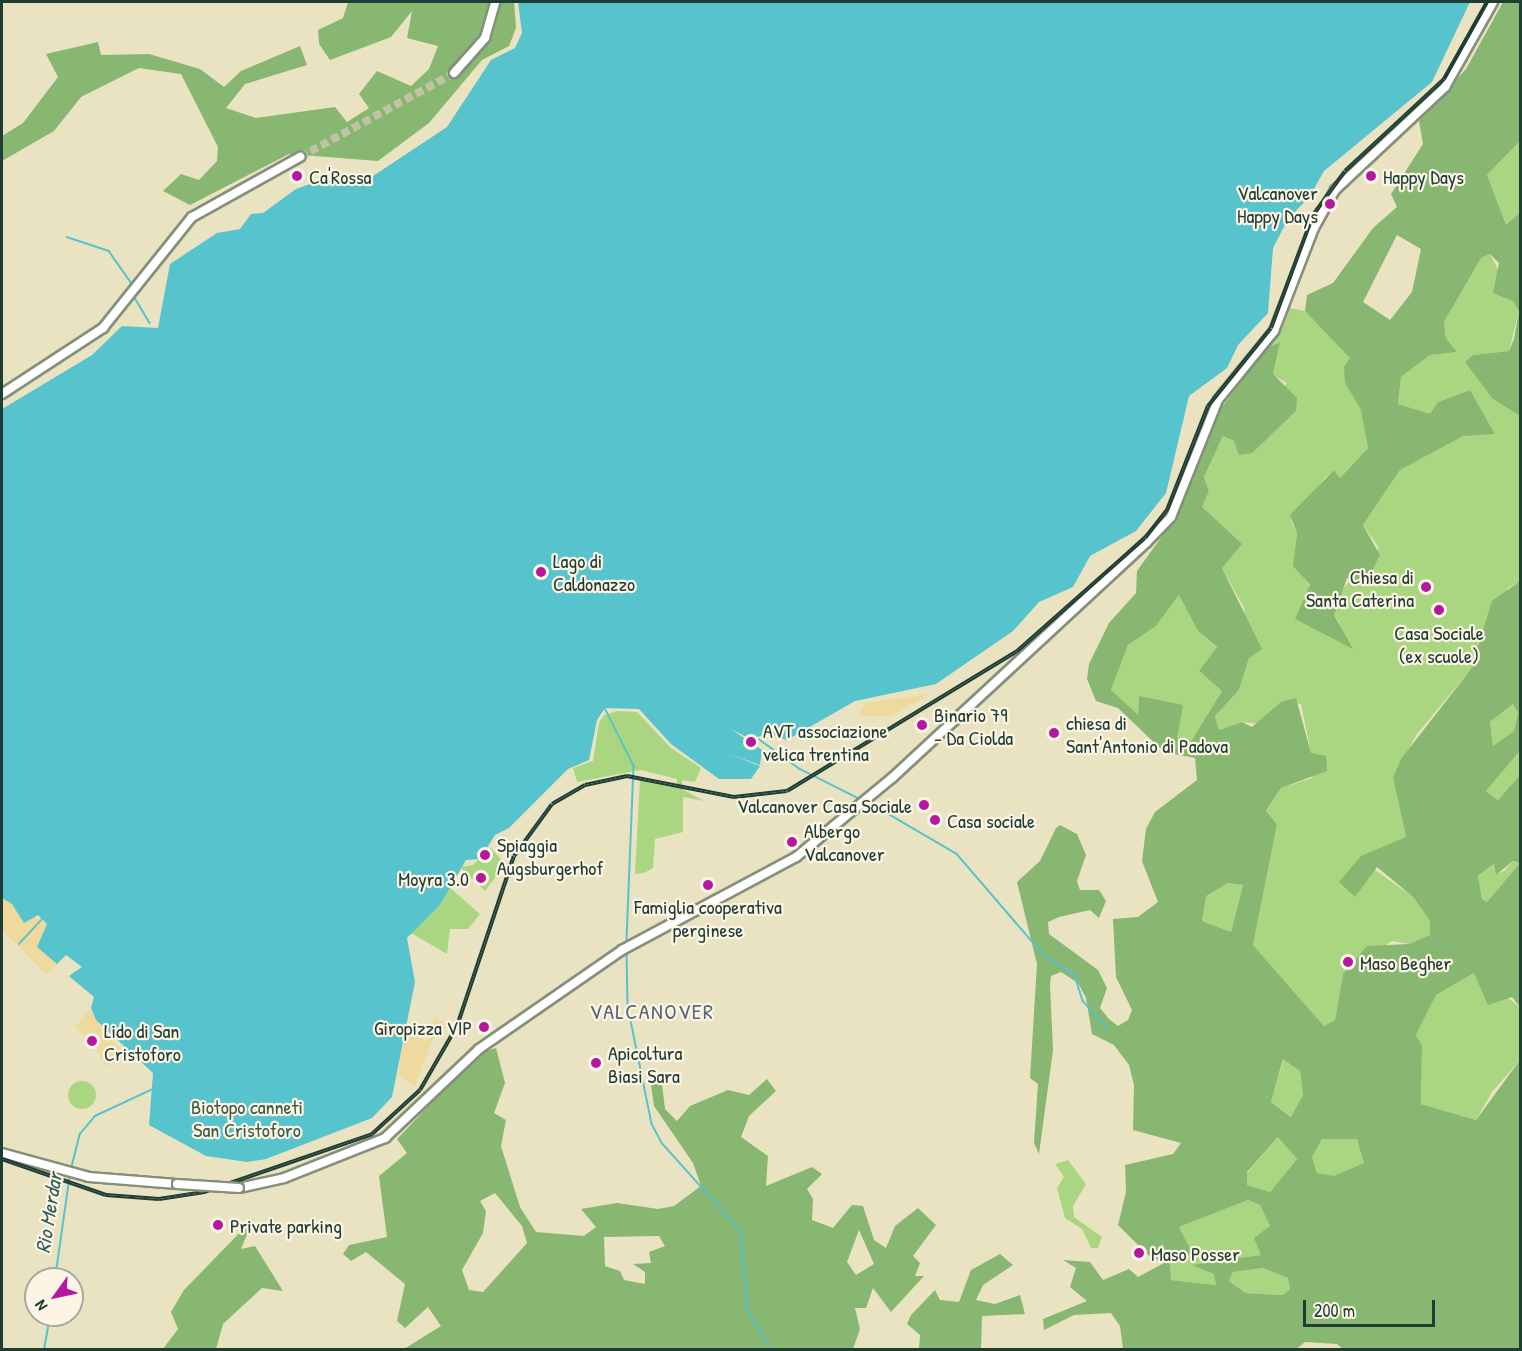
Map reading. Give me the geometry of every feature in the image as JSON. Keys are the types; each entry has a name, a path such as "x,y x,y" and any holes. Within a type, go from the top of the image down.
{"main road":[{"path":"454,74 485,39 495,2"},
{"path":"2,1153 62,1172 177,1184 239,1188 284,1178 385,1138 479,1049 635,941 782,867 870,797 1171,517 1208,416 1274,331 1314,228 1335,190 1445,87 1493,2"},
{"path":"2,394 103,328 192,218 300,157"}],"green space":[{"path":"348,2 514,2 516,28 509,46 482,60 429,123 378,161 289,154 190,205 163,191 181,174 199,180 217,161 218,147 181,74 139,68 81,97 54,131 2,161 2,136 23,123 58,77 46,54 98,42 101,55 149,54 200,69 224,87 241,71 300,46 307,65 245,84 226,108 256,118 335,107 347,122 369,108 359,94 377,71 411,86 429,69 438,46 407,38 412,11 391,37 330,60 319,44 318,30 343,18"},
{"path":"1503,2 1520,2 1520,141 1487,175 1506,225 1520,213 1520,416 1493,399 1465,362 1473,355 1509,351 1514,339 1519,311 1513,301 1493,293 1499,263 1490,254 1481,258 1444,322 1446,338 1457,352 1430,355 1401,377 1398,404 1430,414 1438,402 1470,390 1495,434 1463,436 1400,470 1363,525 1380,555 1365,585 1347,578 1334,615 1353,649 1295,619 1310,585 1293,566 1297,534 1290,515 1334,470 1340,478 1368,448 1361,410 1345,383 1344,367 1350,358 1305,311 1307,295 1333,283 1373,228 1397,207 1391,194 1423,144 1419,121 1466,69","holes":["1397,235 1421,249 1412,292 1390,320 1363,302"]},
{"path":"1520,141 1520,213 1506,226 1487,175"},
{"path":"1490,254 1519,311 1509,351 1473,355 1493,399 1520,416 1520,581 1508,588 1471,669 1417,734 1393,778 1406,837 1371,867 1413,897 1430,921 1430,935 1409,944 1392,941 1343,974 1335,1020 1324,1026 1253,945 1277,826 1266,812 1281,788 1312,778 1311,753 1301,704 1281,702 1260,724 1242,722 1219,730 1215,716 1239,690 1249,658 1244,608 1222,568 1202,507 1209,491 1204,477 1223,436 1234,441 1287,383 1273,375 1279,342 1268,347 1289,308 1305,311 1351,358 1345,383 1362,410 1368,448 1340,478 1334,470 1324,479 1291,521 1297,534 1294,566 1344,629 1334,615 1339,593 1379,548 1363,525 1400,470 1463,435 1495,434 1470,390 1438,402 1430,415 1398,404 1401,377 1430,355 1457,352 1446,338 1444,322 1481,258"},
{"path":"1280,342 1273,374 1297,398 1296,411 1252,453 1239,455 1234,441 1223,436 1204,477 1209,491 1202,507 1242,544 1222,568 1262,649 1249,658 1239,690 1215,716 1219,730 1242,722 1252,727 1281,702 1296,698 1311,753 1326,756 1327,771 1281,788 1266,811 1277,825 1253,945 1324,1026 1335,1020 1343,974 1367,946 1409,944 1430,935 1430,921 1413,897 1377,867 1355,897 1339,882 1361,856 1406,837 1393,778 1401,759 1471,669 1492,601 1520,581 1520,751 1486,791 1498,800 1520,775 1520,863 1520,1007 1512,997 1488,1005 1474,973 1436,995 1416,1035 1422,1046 1421,1104 1476,1120 1520,1060 1520,1349 1344,1350 1337,1344 1305,1342 1295,1350 1123,1349 1120,1326 1111,1313 1074,1315 1044,1330 1043,1319 1087,1301 1070,1287 1076,1268 1063,1260 1090,1262 1103,1280 1129,1269 1138,1277 1164,1263 1148,1255 1118,1225 1126,1192 1125,1165 1173,1154 1181,1143 1133,1130 1134,1085 1129,1065 1114,1045 1092,1034 1086,998 1078,983 1061,972 1051,976 1050,984 1053,1050 1039,1154 1034,1143 1038,1084 1030,1078 1037,964 1017,882 1040,861 1056,828 1060,825 1077,834 1086,855 1077,881 1080,890 1099,890 1106,901 1099,918 1090,910 1059,917 1048,922 1049,934 1098,970 1107,988 1100,1008 1109,1019 1118,1026 1128,1020 1132,1010 1116,977 1113,919 1138,917 1158,902 1142,861 1146,829 1155,812 1197,780 1195,758 1164,752 1118,708 1096,701 1087,679 1089,664 1109,623 1136,593 1137,571 1180,511 1218,412 1268,347","holes":["1179,595 1198,631 1217,647 1199,671 1222,691 1189,745 1177,739 1183,705 1139,696 1138,715 1111,690 1128,645 1156,626","1513,704 1518,713 1514,731 1493,746 1490,722","1513,861 1520,863 1487,902 1482,899 1478,876 1494,864 1496,875","1228,883 1243,885 1231,932 1202,921 1206,896","1283,1059 1300,1071 1303,1095 1291,1117 1271,1102","1278,1137 1297,1159 1270,1192 1247,1185 1247,1172","1322,1139 1357,1139 1364,1163 1334,1176 1317,1173 1312,1157","1248,1200 1260,1205 1270,1226 1254,1238 1261,1255 1192,1265 1214,1274 1216,1285 1171,1280 1170,1262 1193,1254 1179,1227","1263,1268 1288,1278 1290,1289 1283,1295 1246,1293 1229,1281 1233,1272"]},
{"path":"1179,595 1198,631 1217,648 1199,671 1222,691 1190,745 1177,739 1139,696 1138,716 1111,690 1128,645 1156,626"},
{"path":"1513,704 1518,713 1514,731 1493,746 1490,722"},
{"path":"617,711 637,712 671,748 701,768 695,782 682,780 682,789 704,801 683,797 683,832 655,839 653,868 644,873 635,874 640,779 677,787 677,779 641,770 577,782 573,768 593,761 599,723 604,715"},
{"path":"1520,751 1520,775 1498,800 1486,791"},
{"path":"491,848 505,864 485,891 460,867 473,865"},
{"path":"1513,861 1520,863 1487,902 1482,899 1478,876 1495,864 1496,874 1504,871"},
{"path":"1228,883 1243,885 1231,932 1202,921 1205,896"},
{"path":"449,887 480,914 468,929 450,929 447,954 411,933 440,905"},
{"path":"1474,973 1520,1007 1520,1060 1492,1092 1476,1120 1421,1104 1422,1046 1416,1035 1436,995"},
{"path":"496,1048 505,1083 494,1113 506,1120 501,1146 520,1207 536,1232 584,1236 596,1227 581,1209 617,1203 658,1209 674,1206 701,1186 693,1163 654,1106 649,1071 661,1076 665,1109 677,1121 690,1106 728,1090 749,1095 767,1079 776,1091 749,1116 741,1137 768,1156 766,1186 812,1167 822,1174 807,1189 813,1199 812,1220 833,1228 852,1205 863,1206 874,1240 886,1248 895,1226 918,1208 936,1225 913,1256 920,1263 915,1276 924,1276 891,1312 873,1288 866,1308 855,1308 860,1329 853,1349 404,1349 441,1326 428,1307 405,1328 397,1321 405,1284 366,1252 351,1261 343,1254 349,1245 387,1237 379,1176 407,1153 397,1139 479,1053","holes":["495,1193 522,1226 527,1243 483,1292 469,1290 462,1270 483,1233 486,1211 480,1201","859,1230 874,1264 856,1275 847,1262","659,1236 665,1246 649,1252 651,1263 633,1264 645,1272 645,1284 624,1280 620,1271 605,1266 604,1237"]},
{"path":"1284,1058 1300,1071 1303,1095 1292,1117 1271,1102"},
{"path":"82,1081 92,1085 96,1095 92,1105 82,1109 72,1105 68,1095 72,1085"},
{"path":"1279,1136 1297,1159 1270,1192 1247,1185 1247,1173"},
{"path":"1322,1138 1357,1139 1366,1156 1364,1163 1334,1177 1317,1173 1312,1157"},
{"path":"1068,1160 1086,1184 1073,1206 1074,1217 1102,1237 1098,1248 1091,1248 1082,1229 1065,1218 1057,1188 1064,1177 1055,1164"},
{"path":"1248,1200 1260,1205 1270,1226 1261,1255 1194,1265 1215,1274 1216,1285 1171,1280 1170,1262 1193,1254 1179,1227"},
{"path":"253,1219 241,1249 255,1246 283,1291 262,1288 223,1324 216,1349 163,1349 178,1329 171,1312 184,1290"},
{"path":"1000,1254 1013,1265 983,1285 976,1300 995,1304 1020,1295 1025,1314 982,1316 981,1349 919,1349 920,1335 907,1324 911,1315 935,1290 940,1300 959,1302 971,1270"},
{"path":"1263,1268 1289,1278 1290,1289 1283,1295 1246,1293 1229,1281 1233,1272"}],"sand":[{"path":"930,694 891,716 859,716 864,703"},
{"path":"2,898 48,924 37,947 57,964 46,974 2,930"},
{"path":"90,1009 107,1036 129,1056 106,1066 96,1050 101,1039 88,1040 75,1027"},
{"path":"435,1017 445,1024 431,1043 415,1086 398,1075 405,1032 428,1041"}],"water":[{"name":"Lago di Caldonazzo","path":"518,2 1470,2 1432,82 1324,171 1310,196 1288,219 1273,248 1268,313 1238,345 1227,368 1189,396 1166,493 1136,531 1090,556 1073,587 1039,602 1013,631 936,684 855,701 787,740 768,734 750,739 731,729 762,750 760,765 727,753 760,766 751,779 719,779 671,744 639,709 605,708 597,720 589,760 568,769 509,828 495,835 480,859 466,860 440,905 407,938 415,982 392,1097 372,1118 266,1159 247,1162 206,1156 149,1125 153,1073 96,1020 91,1008 94,997 69,976 82,967 66,955 57,964 37,947 47,924 38,915 24,923 12,904 2,898 2,409 92,355 122,326 158,328 170,264 217,233 240,229 251,214 263,213 296,189 321,180 370,178 447,127 491,60 515,48 522,33"}],"waterway":[{"path":"67,237 109,251 131,282"},
{"path":"135,298 150,323"},
{"path":"605,708 634,766 627,944"},
{"path":"759,739 800,769 860,799"},
{"path":"868,802 957,854 1044,955 1075,976 1083,1001 1108,1029"},
{"path":"19,944 42,919"},
{"path":"627,952 628,1006 652,1124 662,1143 741,1231 748,1310 771,1350"},
{"name":"Rio Merdar","path":"71,1169 80,1134 95,1116 155,1088"},
{"name":"Rio Merdar","path":"57,1267 70,1174"},
{"name":"Rio Merdar","path":"44,1350 48,1327"}],"tunnel":[{"path":"300,157 454,73"}],"railway":[{"path":"2,1159 106,1195 159,1199 204,1192 372,1134 420,1090 457,1026 514,856 552,804 585,785 627,776 734,797 787,791 1016,652 1145,538 1167,510 1208,406 1271,328 1313,215 1345,171 1444,79 1487,2"}],"place":[{"name":"Ca'Rossa","path":"297,176"},
{"name":"Happy Days","path":"1371,176"},
{"name":"Valcanover Happy Days","path":"1330,204"},
{"name":"Lago di Caldonazzo","path":"541,572"},
{"name":"Chiesa di Santa Caterina","path":"1426,587"},
{"name":"Casa Sociale (ex scuole)","path":"1439,610"},
{"name":"Binario 79 - Da Ciolda","path":"922,725"},
{"name":"chiesa di Sant'Antonio di Padova","path":"1054,733"},
{"name":"AVT associazione velica trentina","path":"751,742"},
{"name":"Valcanover Casa Sociale","path":"924,805"},
{"name":"Casa sociale","path":"935,820"},
{"name":"Albergo Valcanover","path":"792,842"},
{"name":"Spiaggia Augsburgerhof","path":"485,855"},
{"name":"Moyra 3.0","path":"481,878"},
{"name":"Famiglia cooperativa perginese","path":"708,885"},
{"name":"Maso Begher","path":"1348,962"},
{"name":"Giropizza VIP","path":"484,1027"},
{"name":"Lido di San Cristoforo","path":"92,1041"},
{"name":"Apicoltura Biasi Sara","path":"596,1063"},
{"name":"Private parking","path":"218,1225"},
{"name":"Maso Posser","path":"1139,1253"}],"district":[{"name":"VALCANOVER","path":"652,1012"}],"park label":[{"name":"Biotopo canneti San Cristoforo","path":"247,1118"}]}
